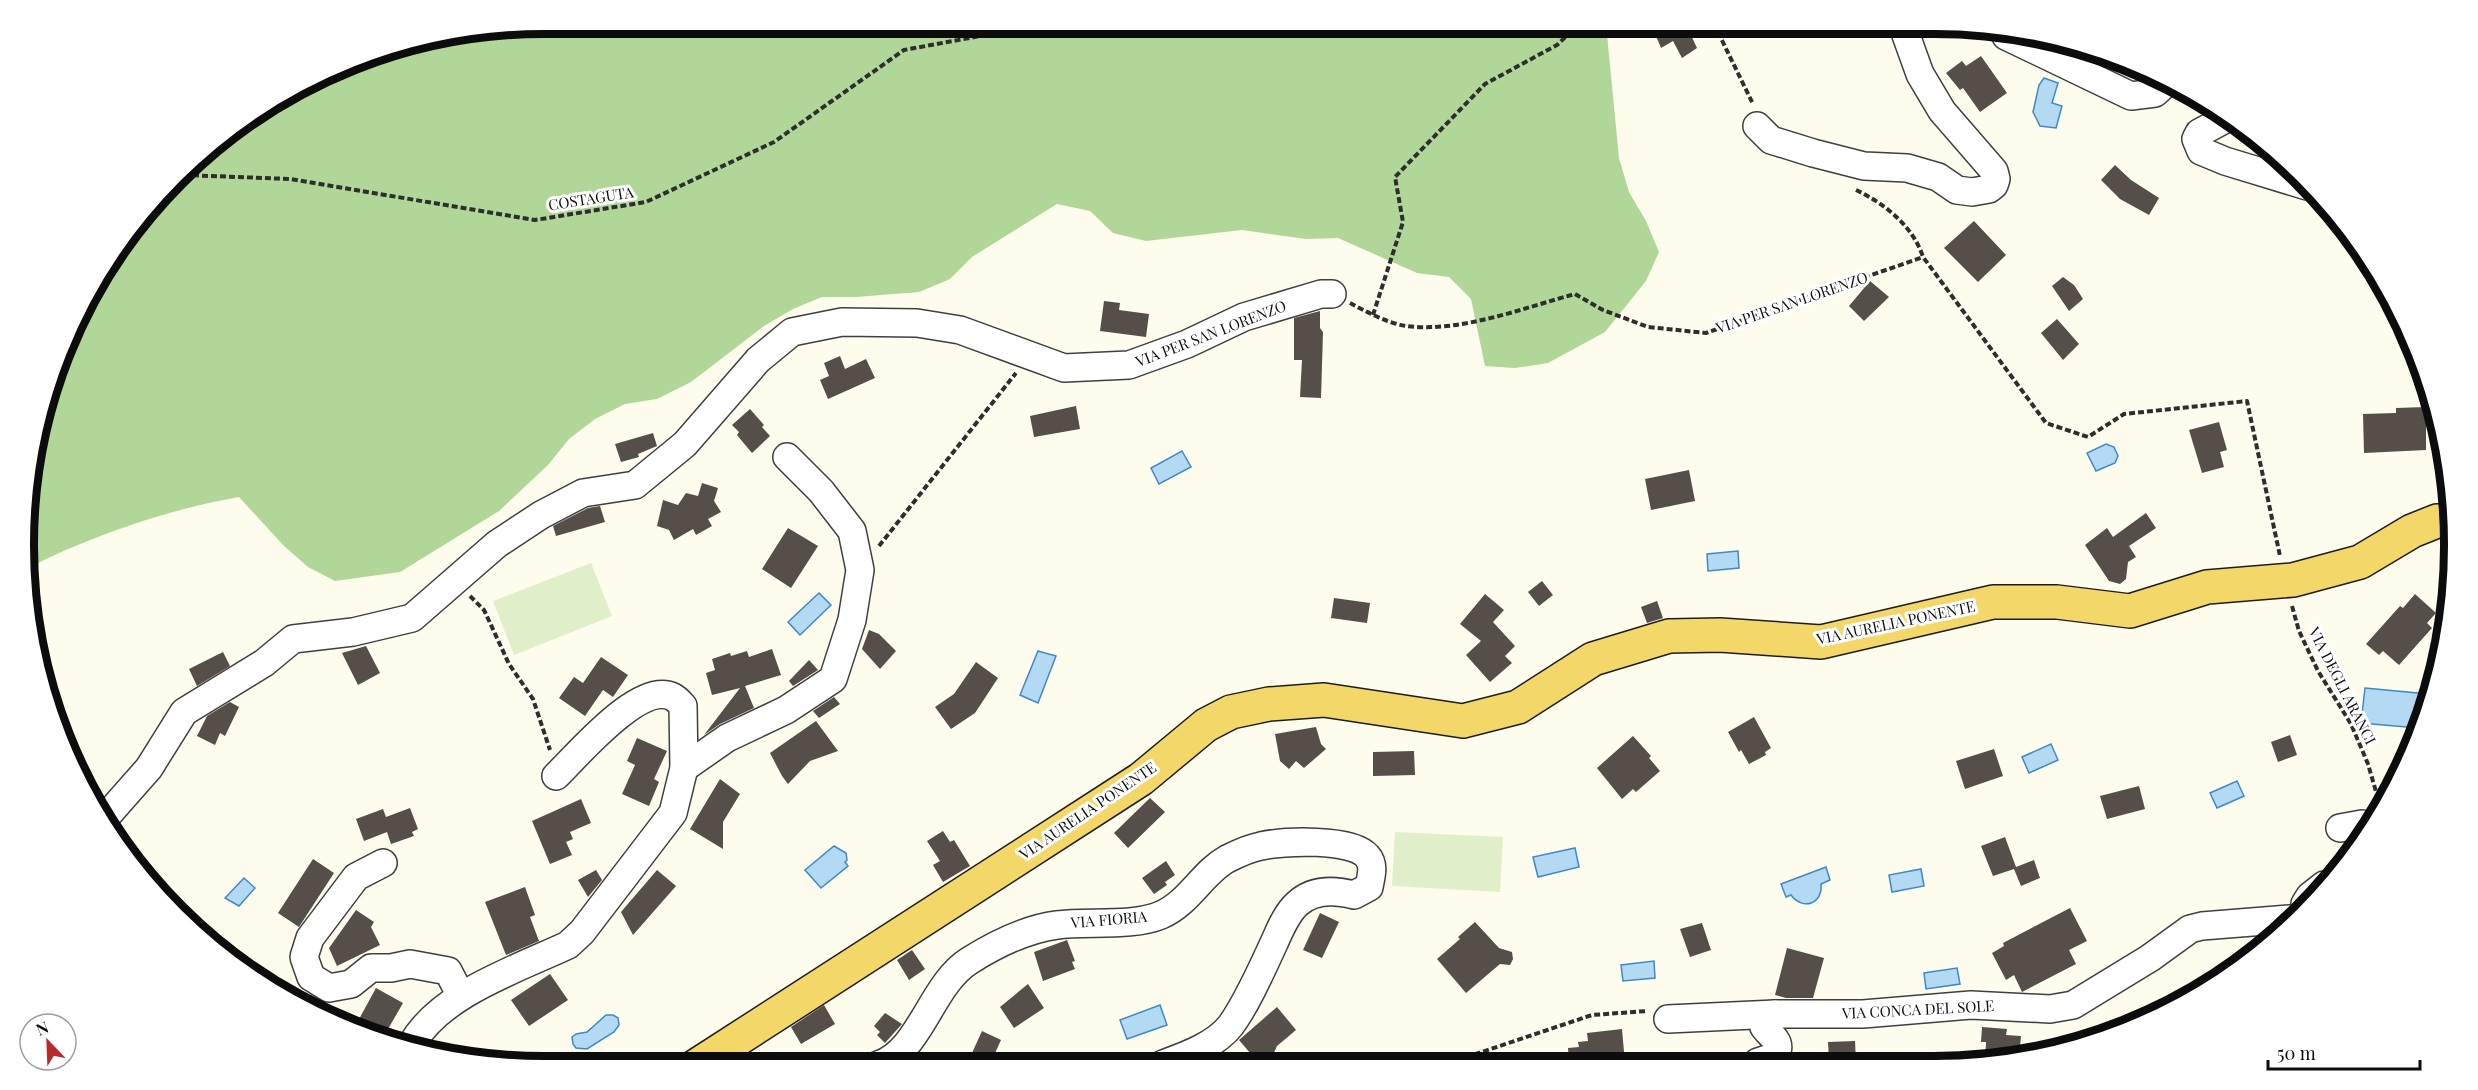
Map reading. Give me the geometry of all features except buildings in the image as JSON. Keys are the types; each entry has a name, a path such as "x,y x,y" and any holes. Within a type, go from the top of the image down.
{"main road":[{"name":"VIA AURELIA PONENTE","path":"712,1056 1141,779 1206,725 1231,712 1269,704 1324,700 1463,721 1518,707 1593,659 1669,636 1720,635 1821,642 1994,602 2057,602 2130,611 2207,587 2270,582 2360,562 2412,531 2443,521"}],"street":[{"path":"1764,133 1813,153 1863,166 1907,168 1938,177 1957,190 1981,191 1994,185 1996,179 1994,171 1942,111 1920,74 1906,34"},
{"path":"2018,42 2131,96 2155,93 2161,88"},
{"path":"2219,122 2199,133 2196,139 2201,151 2225,161 2291,181"},
{"name":"VIA PER SAN LORENZO","path":"110,812 149,768 184,712 264,663 293,639 353,632 412,618 497,544 552,509 583,493 635,485 685,444 758,360 792,332 842,322 917,323 960,330 1064,368 1129,365 1187,344 1244,317 1321,294 1332,294"},
{"path":"684,768 727,738 786,710 833,679 852,620 860,570 852,531 821,491 787,457"},
{"path":"415,1039 420,1030 461,996 568,945 582,932 673,813 684,768 684,706 673,697 660,694 636,701 556,776"},
{"name":"VIA FIORIA","path":"891,1056 907,1045 925,1018 941,987 964,964 990,948 1020,934 1057,925 1126,921 1161,915 1184,901 1204,878 1226,860 1259,846 1292,841 1326,843 1349,847 1366,855 1372,867 1369,887 1354,895 1336,891 1317,893 1297,903 1283,922 1248,997 1229,1028 1197,1052 1186,1056"},
{"path":"382,863 356,878 310,938 304,957 311,977 328,988 351,984 371,968 391,968 410,964 448,971 461,996"},
{"name":"VIA CONCA DEL SOLE","path":"1668,1019 1775,1014 1863,1014 1971,1005 2050,1009 2073,1005 2150,958 2190,929 2280,920"},
{"path":"1775,1014 1768,1018 1764,1027 1776,1039 1779,1048 1776,1056"}],"path":[{"name":"COSTAGUTA","path":"193,175 290,179 535,220 646,202 774,142 904,50 992,34"},
{"path":"1525,34 1534,36 1543,34"},
{"path":"1373,315 1403,222 1395,177 1485,84 1557,45 1569,34"},
{"path":"1719,34 1764,133"},
{"path":"1850,188 1885,207 1919,245 1923,257 2046,423 2088,437 2124,414 2247,401 2280,558 2254,564 2270,582"},
{"name":"VIA PER SAN LORENZO","path":"1332,294 1373,315 1405,326 1454,326 1575,294 1603,310 1648,327 1706,333 1923,257"},
{"path":"860,570 1029,355"},
{"path":"454,582 484,610 509,664 532,699 540,716 556,776"},
{"name":"VIA DEGLI ARANCI","path":"2270,582 2300,631 2318,671 2351,724 2368,764 2377,796"},
{"path":"1470,1056 1592,1015 1666,1009 1668,1019"}],"green space":[{"path":"545,34 1607,34 1619,158 1629,192 1646,221 1659,252 1646,281 1605,332 1548,363 1515,368 1485,366 1471,299 1449,277 1417,273 1338,238 1306,239 1242,230 1146,241 1113,233 1090,211 1057,204 972,257 950,279 919,292 822,297 793,309 764,326 691,382 657,399 625,404 595,419 569,439 548,465 499,511 400,572 335,581 308,567 283,545 239,497 158,516 103,535 35,565 36,512 44,445 73,350 87,319 121,261 161,208 208,161 234,140 261,121 319,87 381,62 445,44"},
{"path":"591,563 612,616 514,655 493,601"},
{"path":"1395,832 1503,837 1500,892 1392,886"}],"water":[{"path":"2044,78 2058,83 2052,103 2062,106 2056,128 2040,126 2033,112 2039,85"},
{"path":"2106,444 2114,447 2118,456 2115,463 2096,471 2087,453"},
{"path":"1182,451 1191,467 1159,484 1151,468"},
{"path":"1738,551 1739,568 1708,571 1707,554"},
{"path":"819,593 831,605 800,635 788,622"},
{"path":"1038,651 1056,656 1038,703 1020,695"},
{"path":"2365,688 2421,693 2410,727 2361,723"},
{"path":"2051,744 2058,760 2029,773 2022,757"},
{"path":"2237,781 2244,796 2217,808 2210,793"},
{"path":"834,846 846,853 845,862 848,866 821,888 805,870"},
{"path":"1575,848 1579,867 1538,877 1533,857"},
{"path":"1826,867 1830,880 1821,884 1821,891 1816,900 1806,904 1791,895 1786,897 1781,884"},
{"path":"1921,869 1924,886 1892,892 1889,875"},
{"path":"244,878 255,888 239,906 225,898"},
{"path":"1654,961 1655,978 1623,981 1621,965"},
{"path":"1957,968 1960,984 1926,989 1924,973"},
{"path":"1160,1005 1167,1025 1127,1039 1120,1020"},
{"path":"606,1015 618,1018 619,1025 614,1032 587,1049 576,1048 572,1037 587,1032"}]}
